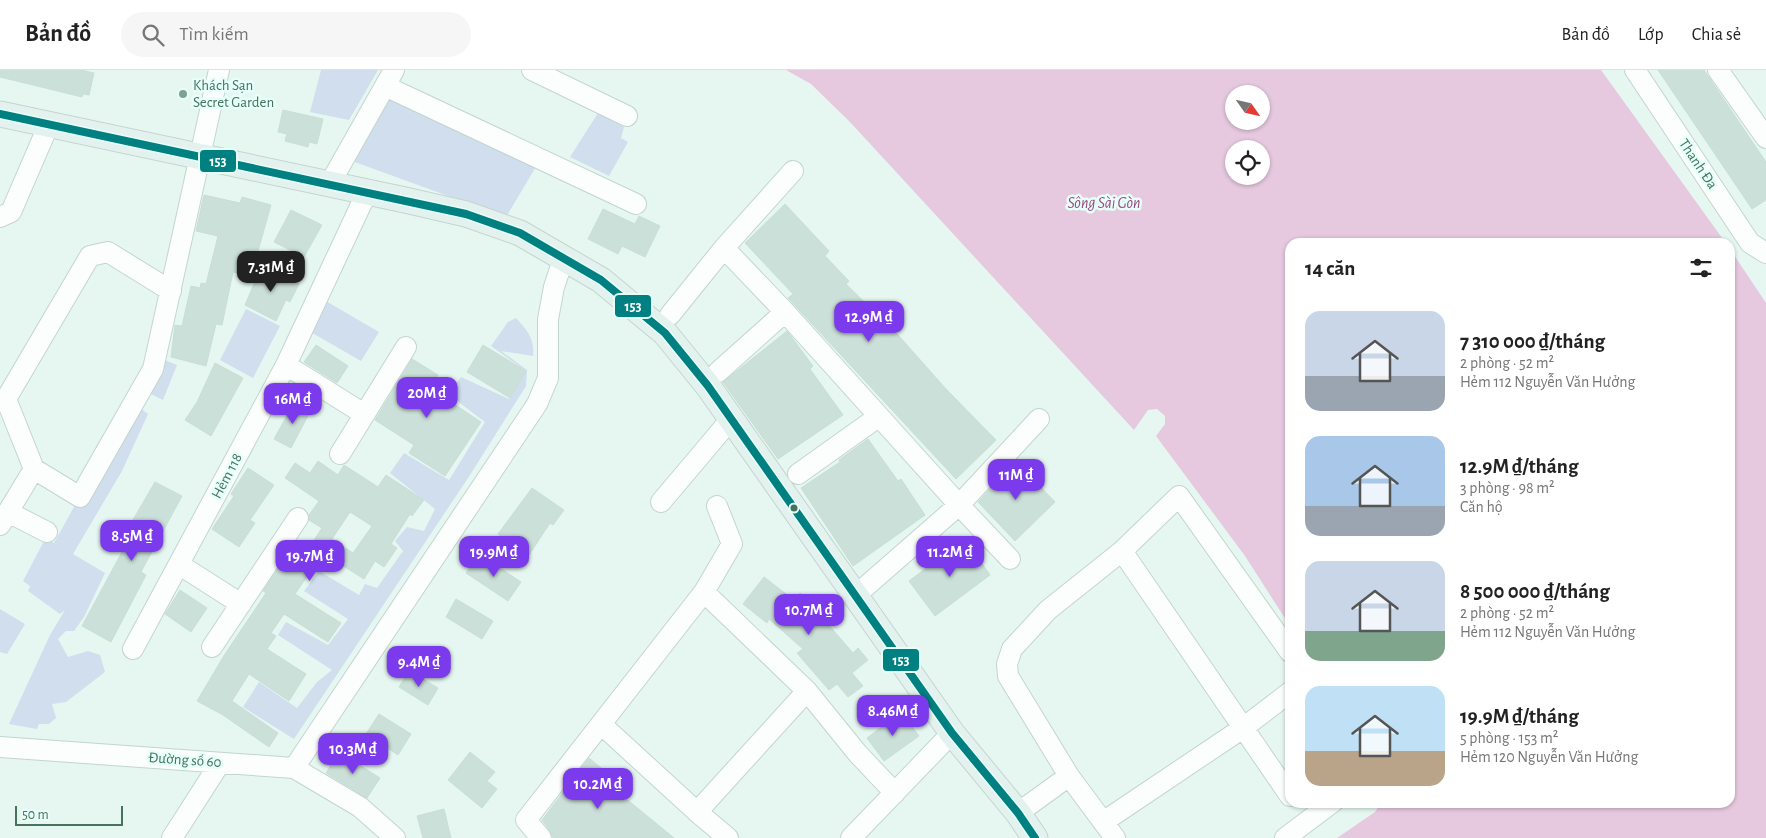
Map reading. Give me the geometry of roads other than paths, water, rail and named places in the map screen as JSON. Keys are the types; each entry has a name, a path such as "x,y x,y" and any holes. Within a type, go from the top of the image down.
{"main road":[{"path":"0,114 466,214 520,233 564,257 667,323 731,419 952,733 1018,813 1035,838"}],"street":[{"path":"171,291 108,252 90,256 6,399 34,469 80,497 153,369 171,291 202,156 220,70"},
{"path":"532,70 627,116"},
{"name":"Thanh Đa","path":"1635,70 1750,243 1766,254"},
{"path":"1718,70 1766,138"},
{"path":"329,185 390,78 636,204"},
{"path":"0,217 10,212 49,124"},
{"path":"667,323 724,248 793,171"},
{"name":"Hẻm 118","path":"133,649 286,365 367,192"},
{"path":"724,248 785,312 878,417 1010,559"},
{"path":"294,768 537,404 548,378 548,319 554,287 564,257"},
{"path":"718,372 785,312"},
{"path":"340,454 406,347"},
{"path":"286,365 364,414"},
{"path":"798,474 878,417"},
{"path":"661,502 731,419"},
{"path":"856,596 959,505 1039,419"},
{"path":"34,469 4,519 47,532"},
{"path":"1285,645 1179,496 1122,551 1048,610 1012,649 1007,664 1008,676 1069,776 1109,830 1285,696"},
{"path":"541,838 526,820 704,592 732,544 717,506"},
{"path":"212,647 298,518"},
{"path":"1122,551 1285,789"},
{"path":"180,564 241,604"},
{"path":"704,592 807,691 858,754 895,793"},
{"path":"697,812 807,691"},
{"path":"602,725 728,838"},
{"path":"851,838 952,733"},
{"name":"Đường số 60","path":"0,747 294,768 360,807 390,834"},
{"path":"172,838 220,762"},
{"path":"1018,813 1069,776"},
{"path":"1298,808 1308,822"},
{"path":"1285,838 1326,808"}],"water":[{"name":"Sông Sài Gòn","path":"786,70 1601,70 1722,238 1285,238 1285,618 1245,556 1156,436 1165,424 1165,416 1157,409 1148,410 1134,430 850,122 811,84"},
{"path":"1735,256 1766,303 1766,838 1337,838 1375,812 1378,808 1735,808"}],"place":[{"name":"Khách Sạn Secret Garden","path":"183,94"}]}
